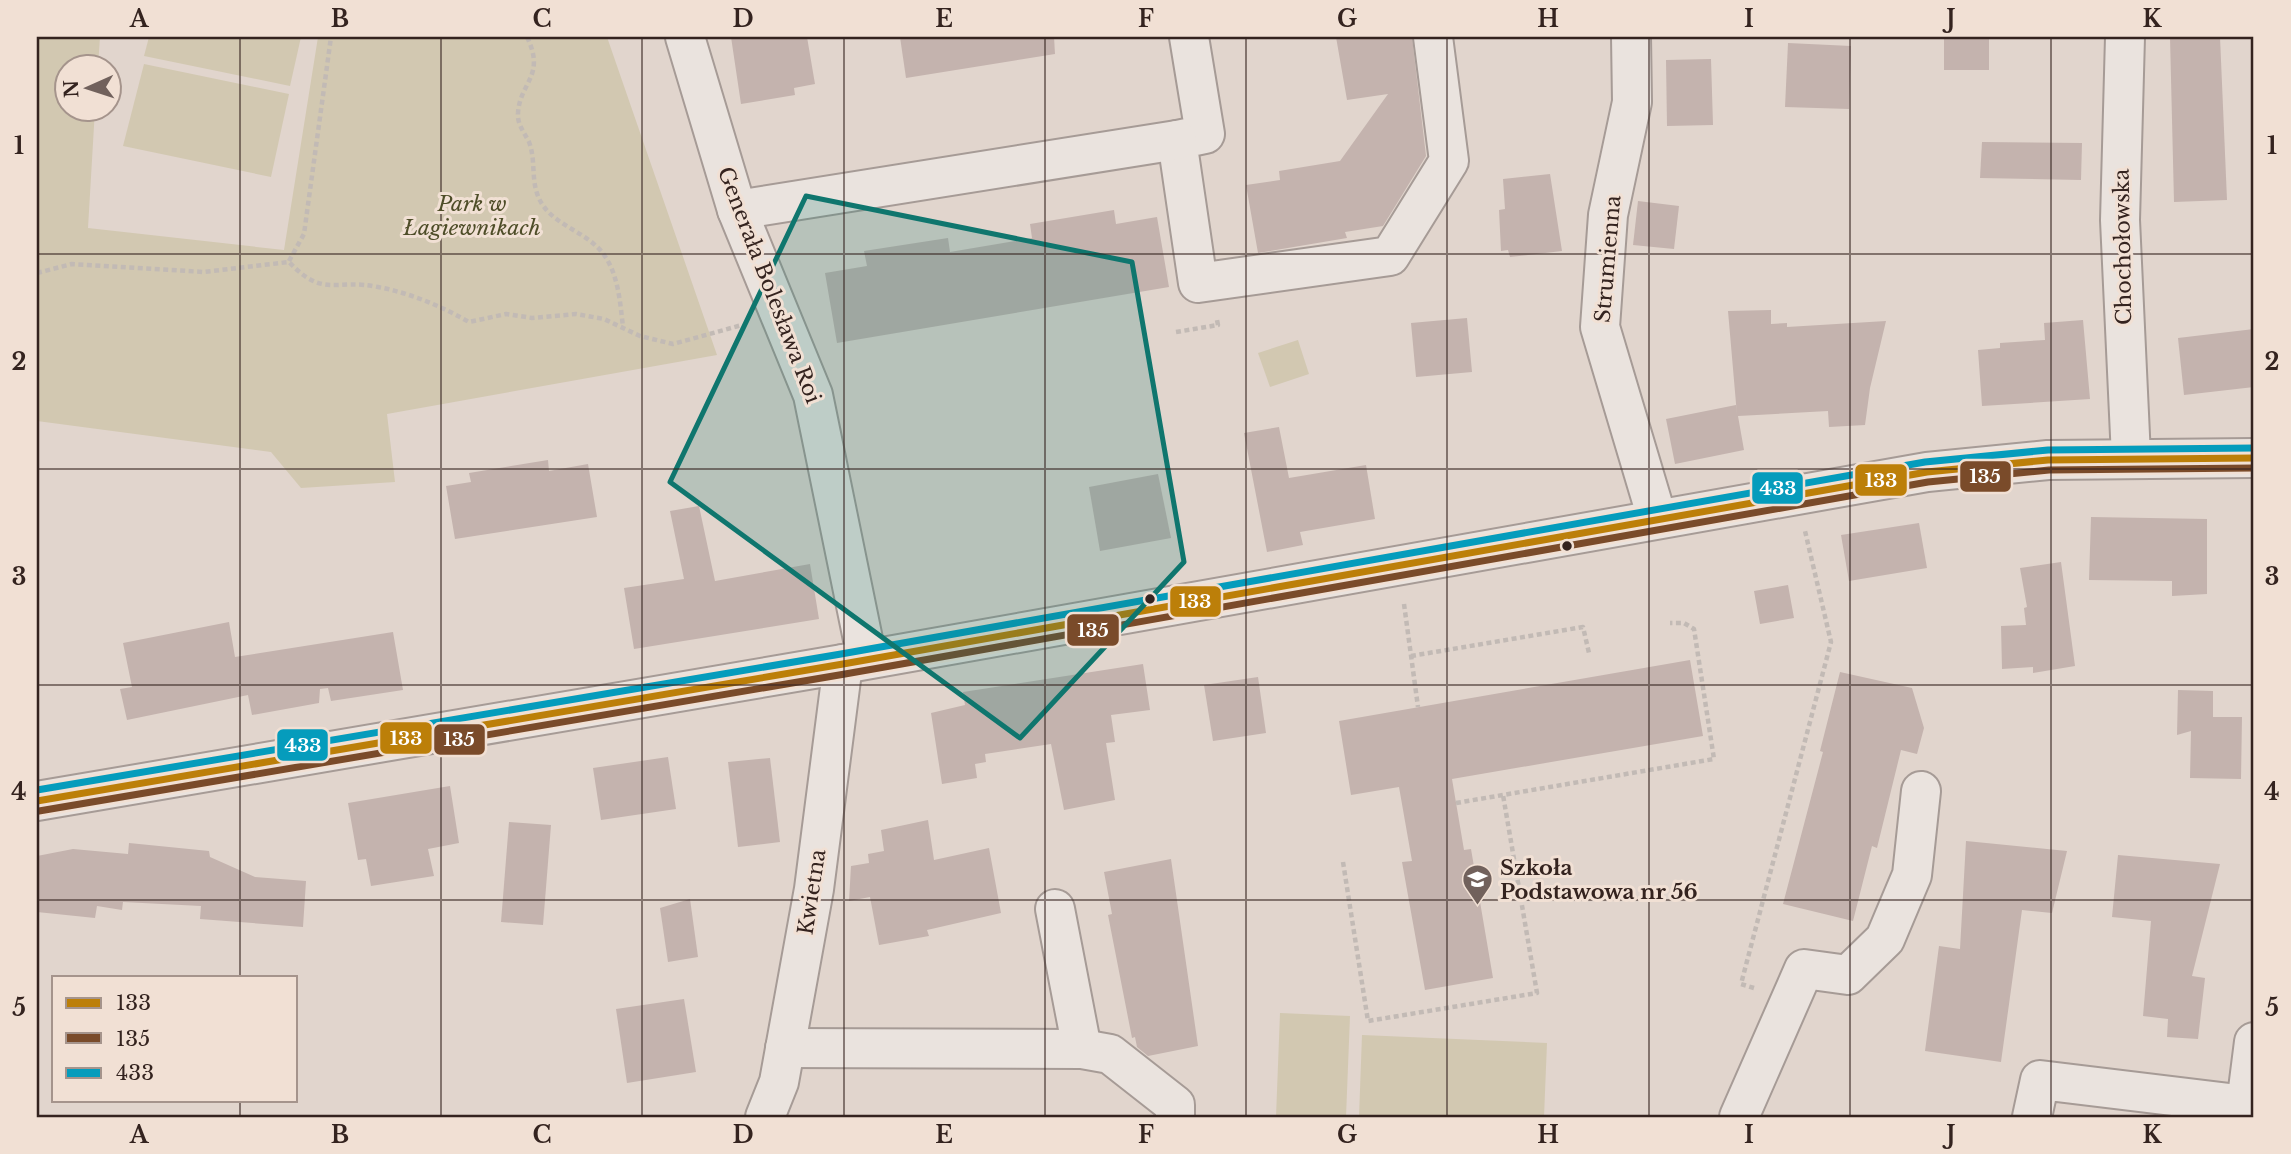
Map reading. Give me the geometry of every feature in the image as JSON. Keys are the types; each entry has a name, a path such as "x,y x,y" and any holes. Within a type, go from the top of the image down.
{"street":[{"name":"Generała Bolesława Roi","path":"685,37 737,210 813,395 855,662"},
{"path":"737,210 1205,134 1189,37"},
{"path":"1177,140 1198,283 1390,256 1448,161 1433,37"},
{"name":"Strumienna","path":"1631,37 1632,102 1608,215 1600,327 1657,518"},
{"name":"Chochołowska","path":"2124,37 2120,220 2131,457"},
{"path":"37,802 855,662 1657,518 1964,467 2131,457 2254,458"},
{"name":"Kwietna","path":"765,1117 779,1082 855,662"},
{"path":"1739,1117 1804,969 1848,975 1885,939 1912,875 1921,791"},
{"path":"1055,909 1082,1049"},
{"path":"2032,1117 2040,1080 2246,1105 2254,1042"},
{"path":"785,1048 1082,1049 1110,1054 1175,1105 1175,1117"}],"path":[{"path":"289,262 304,234 331,37"},
{"path":"527,37 534,61 533,77 518,109 518,121 530,145 536,190 550,215 587,239 610,264 619,293 623,327"},
{"path":"37,273 72,264 204,272 289,262"},
{"path":"289,262 306,280 329,286 366,284 383,287 443,307 469,322 506,314 533,317 576,314 604,319 640,336 673,344 780,315"},
{"path":"1176,332 1218,325"},
{"path":"1764,991 1741,984 1831,642 1805,529"},
{"path":"1404,599 1418,707"},
{"path":"1456,803 1714,759 1693,629 1684,623 1670,623"},
{"path":"1411,656 1583,626 1589,653"},
{"path":"1343,862 1368,1021 1536,993 1503,795"}],"highlighted area":[{"path":"806,196 1132,262 1184,562 1020,738 670,482"}],"green space":[{"name":"Park w Łagiewnikach","path":"37,37 100,37 99,52 52,52 52,122 94,122 88,228 284,250 318,37 607,37 717,355 387,414 395,482 301,488 271,452 37,421"},
{"path":"149,37 301,37 290,86 144,56"},
{"path":"144,64 289,94 271,177 123,146"},
{"path":"1298,340 1309,374 1270,387 1258,353"},
{"path":"1280,1013 1350,1016 1346,1117 1276,1117"},
{"path":"1362,1035 1547,1043 1544,1117 1359,1117"}],"building":[{"path":"731,37 807,37 815,84 794,88 795,95 741,104"},
{"path":"900,37 1054,37 1055,54 906,78"},
{"path":"1336,37 1412,37 1426,156 1383,226 1345,232 1347,238 1258,253 1246,185 1280,180 1279,171 1340,161 1388,94 1347,100"},
{"path":"1944,37 1989,37 1989,70 1944,70"},
{"path":"2170,37 2220,37 2227,200 2174,202"},
{"path":"1788,43 1851,46 1849,109 1785,107"},
{"path":"1711,59 1713,125 1667,126 1666,60"},
{"path":"1982,142 2082,143 2081,180 1980,178"},
{"path":"1550,174 1562,251 1510,257 1508,250 1501,251 1499,210 1505,209 1503,179"},
{"path":"1638,201 1679,206 1674,249 1633,245"},
{"path":"1114,210 1116,224 1157,217 1169,287 837,343 825,273 867,266 864,251 948,238 950,252 1032,238 1030,224"},
{"path":"1771,310 1771,324 1787,323 1787,327 1886,321 1870,388 1865,425 1829,427 1828,411 1738,416 1744,450 1675,464 1666,419 1736,405 1737,415 1728,311"},
{"path":"1467,318 1472,372 1416,377 1411,323"},
{"path":"2083,320 2090,399 1982,406 1978,350 2000,348 2000,343 2045,340 2044,323"},
{"path":"2254,329 2254,387 2184,395 2178,338"},
{"path":"1279,427 1289,478 1366,465 1375,519 1300,532 1303,545 1267,552 1244,433"},
{"path":"548,460 549,471 588,464 597,517 455,539 446,486 471,482 469,473"},
{"path":"1158,474 1171,538 1100,551 1089,487"},
{"path":"699,506 715,581 810,564 819,619 634,649 624,588 684,579 670,511"},
{"path":"2091,517 2207,519 2207,594 2172,596 2172,581 2089,580"},
{"path":"1919,523 1927,568 1849,581 1841,535"},
{"path":"2061,562 2075,666 2033,673 2033,667 2002,669 2001,626 2026,625 2024,608 2027,607 2020,568"},
{"path":"1788,585 1794,618 1760,624 1754,591"},
{"path":"229,622 235,657 393,632 403,690 331,701 328,688 320,689 319,703 252,715 248,695 127,720 120,689 132,687 123,643"},
{"path":"1690,660 1703,736 1452,779 1464,850 1471,849 1493,978 1425,990 1402,862 1412,861 1399,787 1351,795 1339,721"},
{"path":"1143,664 1150,710 1111,715 1115,742 1106,743 1115,800 1064,810 1051,744 985,754 986,762 975,764 977,778 942,784 931,713 965,705 963,692"},
{"path":"1840,672 1912,688 1924,728 1917,754 1901,750 1877,848 1872,846 1853,921 1783,904 1823,752 1820,751"},
{"path":"1258,677 1266,733 1213,741 1204,685"},
{"path":"2178,690 2213,691 2213,717 2242,717 2241,779 2190,778 2191,731 2177,735"},
{"path":"668,757 676,809 601,820 593,768"},
{"path":"770,758 780,842 738,847 728,762"},
{"path":"450,786 459,843 428,849 434,876 371,886 366,859 358,860 348,803"},
{"path":"928,820 934,860 989,848 1001,913 927,930 929,936 879,945 870,897 849,901 851,866 869,863 868,854 884,851 881,830"},
{"path":"509,822 551,825 543,925 501,922"},
{"path":"1966,841 2067,851 2052,913 2022,910 2001,1062 1925,1051 1939,946 1960,949"},
{"path":"129,843 209,851 210,857 255,877 306,881 303,927 200,919 201,906 123,902 122,910 97,906 95,918 37,912 37,856 73,849 128,854"},
{"path":"2118,855 2220,864 2192,976 2205,978 2198,1039 2167,1037 2168,1019 2143,1016 2151,921 2112,917"},
{"path":"1171,859 1198,1046 1148,1056 1137,1047 1135,1037 1132,1038 1108,915 1112,914 1104,872"},
{"path":"690,899 698,957 668,962 660,908"},
{"path":"684,999 696,1072 627,1083 616,1009"}],"transit line":[{"name":"433","path":"37,790 841,654 1925,462 2048,450 2254,448"},
{"name":"133","path":"37,801 843,664 1927,472 2048,460 2254,458"},
{"name":"135","path":"39,811 845,674 1928,482 2049,470 2254,468"}],"place":[{"name":"Szkoła Podstawowa nr 56","path":"1477,907"}]}
